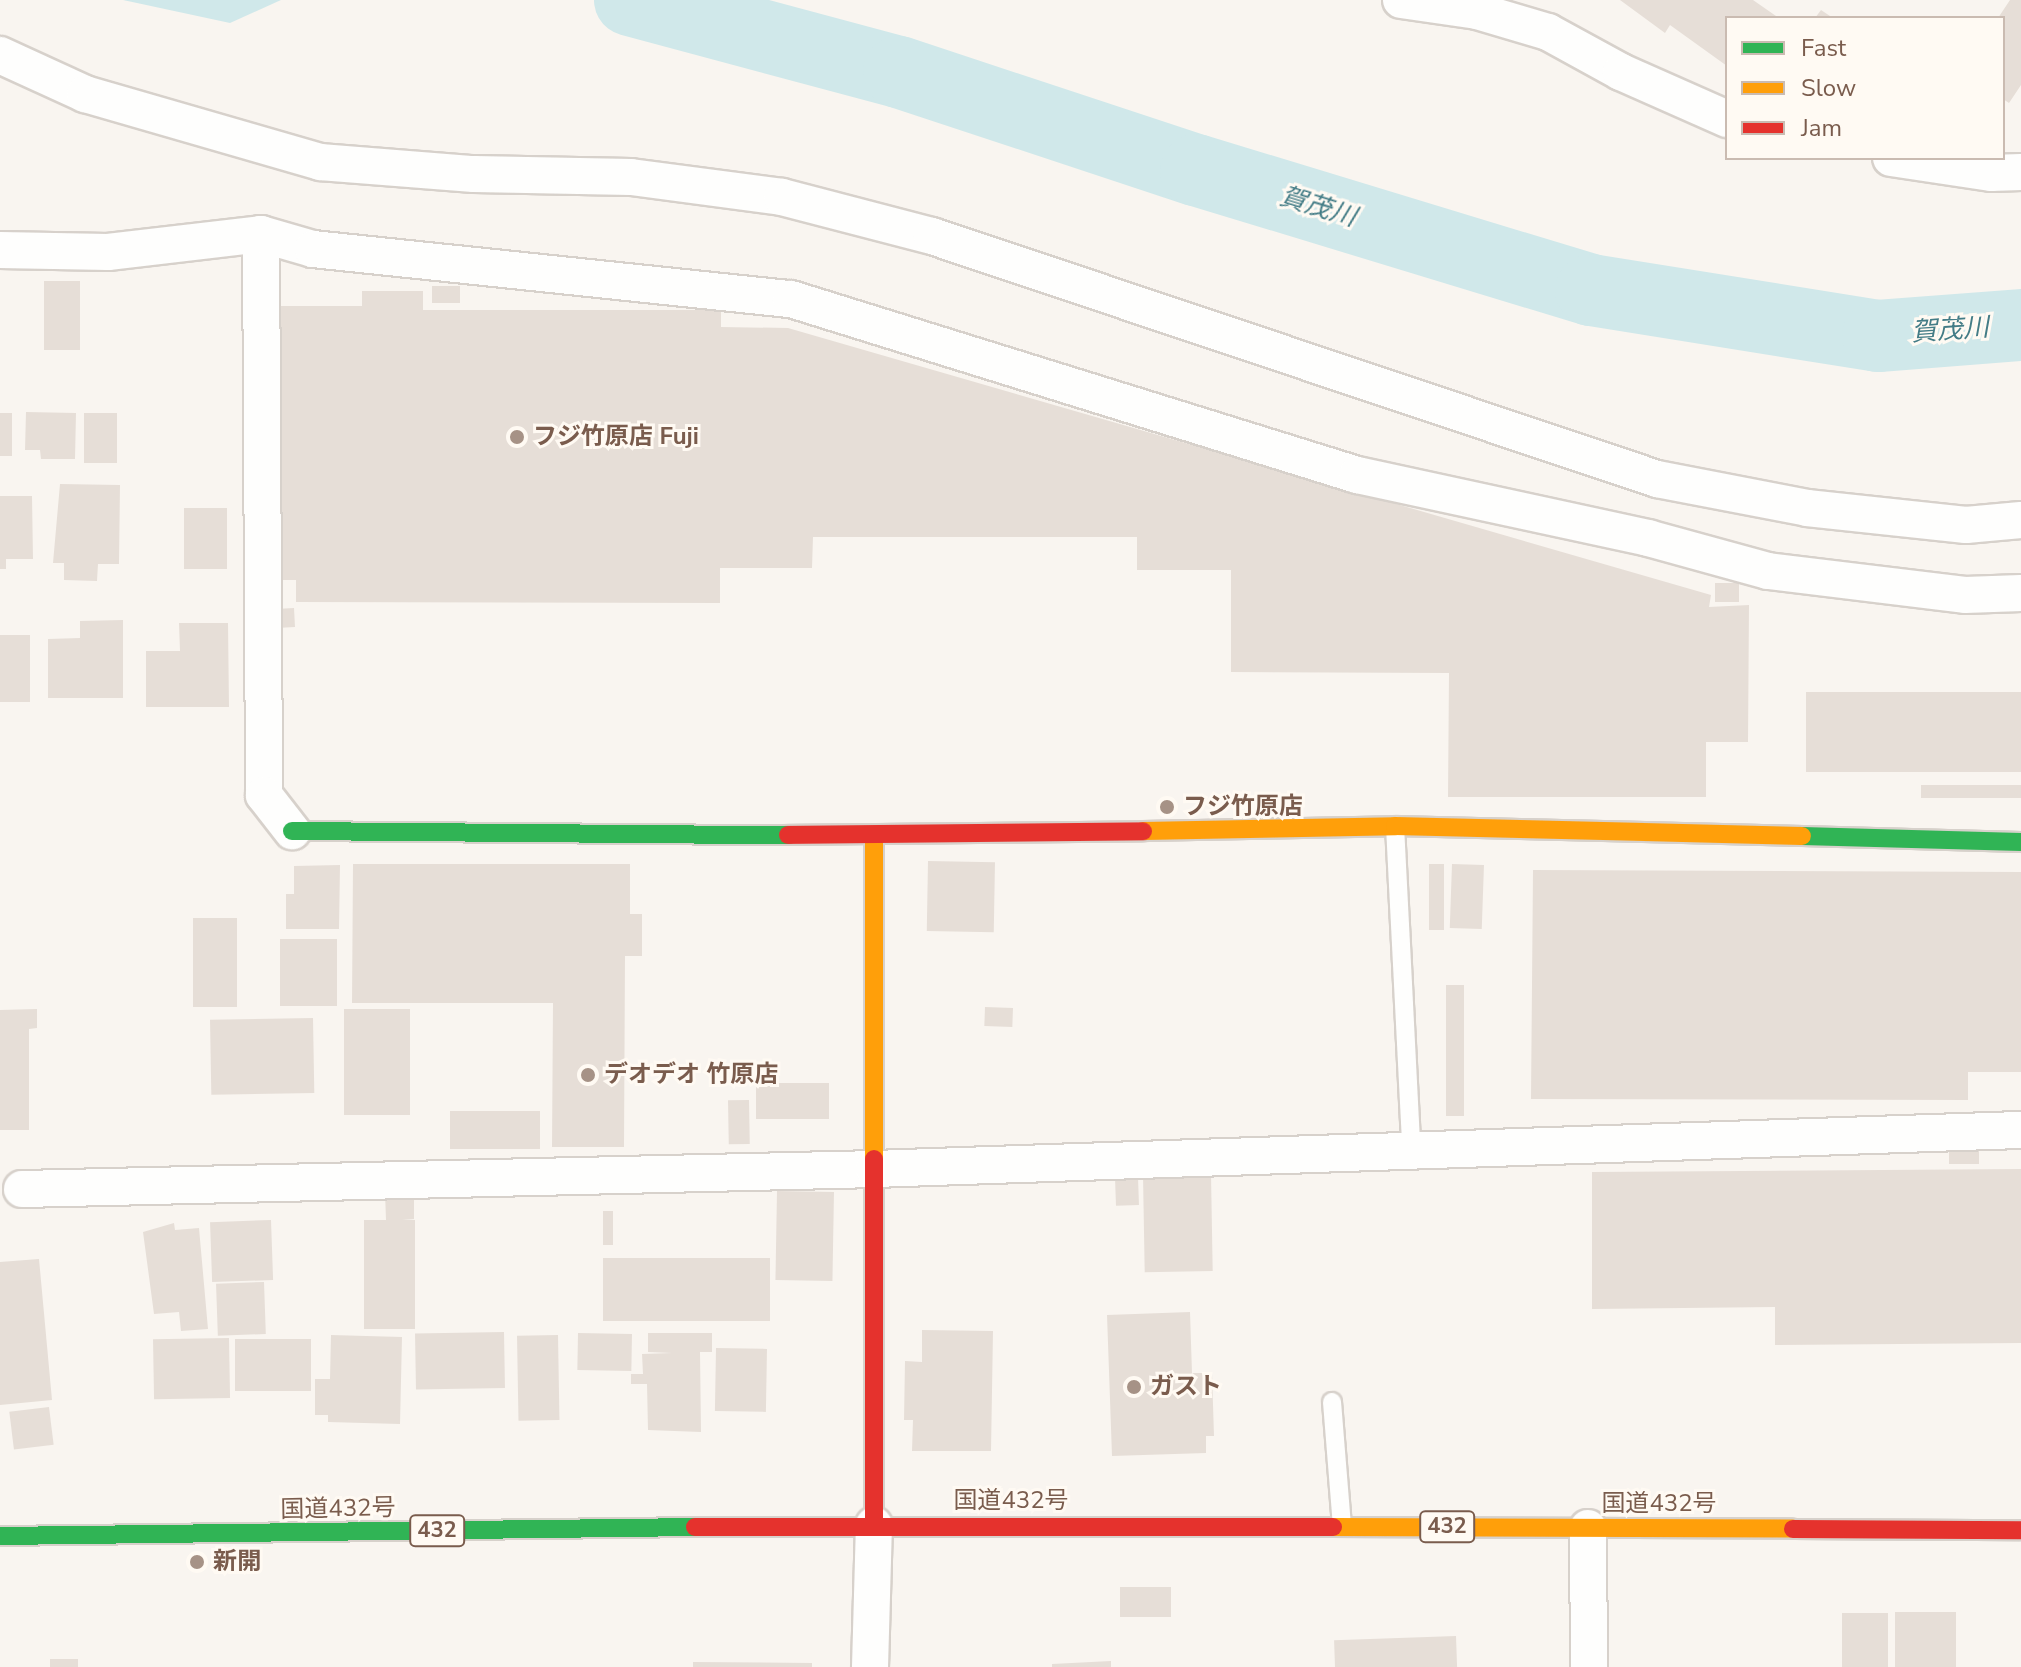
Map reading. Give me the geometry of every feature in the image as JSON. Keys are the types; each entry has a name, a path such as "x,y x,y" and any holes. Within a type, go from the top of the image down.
{"main road":[{"path":"292,831 874,836 1395,826 2021,842"},
{"path":"874,836 874,1525"},
{"name":"国道432号","path":"0,1536 874,1525 2021,1530"}],"street":[{"path":"1401,0 1477,11 1548,32 1621,72 1725,118"},
{"path":"0,55 85,94 320,162 474,174 631,177 782,197 932,236 1657,479 1807,508 1966,525 2021,520"},
{"path":"1904,160 1991,173 2021,172"},
{"path":"261,234 264,795 292,831"},
{"path":"0,250 108,252 261,234 313,249 791,299 1357,475 1648,538 1768,571 1965,595 2021,593"},
{"path":"22,1189 874,1169 1411,1147 2021,1130"},
{"path":"870,1667 874,1525"},
{"path":"1588,1528 1589,1667"}],"lane":[{"path":"1395,826 1411,1147"},
{"path":"1332,1402 1342,1526"}],"water":[{"path":"123,0 281,0 230,23"}],"building":[{"path":"1620,0 1753,0 1776,16 1725,16 1725,65 1670,25 1665,33"},
{"path":"2010,0 2021,0 2021,85 2009,103 2005,100 2005,16 1999,16"},
{"path":"1821,10 1830,16 1816,16"},
{"path":"44,281 80,281 80,350 44,350"},
{"path":"432,286 460,286 460,303 432,303"},
{"path":"362,291 423,291 423,310 721,310 721,327 788,328 1711,595 1709,607 1749,605 1748,742 1706,742 1706,797 1448,797 1449,673 1231,672 1231,570 1137,570 1137,537 813,537 812,568 720,568 720,603 296,602 296,580 281,580 281,306 362,306"},
{"path":"26,412 76,413 75,459 41,459 40,450 25,450"},
{"path":"0,413 12,413 12,456 0,456"},
{"path":"84,413 117,413 117,463 84,463"},
{"path":"60,484 120,485 119,564 98,564 97,581 64,580 64,563 53,563"},
{"path":"0,496 32,496 33,559 6,559 6,569 0,569"},
{"path":"184,508 227,508 227,569 184,569"},
{"path":"1715,583 1739,583 1739,602 1715,602"},
{"path":"294,608 295,627 281,628 280,609"},
{"path":"123,620 123,698 48,698 48,639 80,638 80,621"},
{"path":"179,623 228,623 229,707 146,707 146,651 180,651"},
{"path":"0,635 30,635 30,702 0,702"},
{"path":"1806,692 2021,692 2021,772 1806,772"},
{"path":"1921,785 2021,785 2021,798 1921,798"},
{"path":"928,861 995,862 994,932 927,931"},
{"name":"デオデオ 竹原店","path":"353,864 630,864 630,914 642,914 642,956 625,956 624,1147 552,1147 553,1003 352,1003"},
{"path":"1429,864 1444,864 1444,930 1429,930"},
{"path":"1452,864 1484,865 1482,929 1450,928"},
{"path":"340,865 339,929 286,929 286,894 294,894 294,866"},
{"path":"1533,870 2021,872 2021,1072 1968,1072 1968,1100 1531,1099"},
{"path":"193,918 237,918 237,1007 193,1007"},
{"path":"280,939 337,939 337,1006 280,1006"},
{"path":"1446,985 1464,985 1464,1116 1446,1116"},
{"path":"985,1007 1013,1008 1012,1027 984,1026"},
{"path":"37,1009 37,1028 29,1029 29,1130 0,1130 0,1010"},
{"path":"344,1009 410,1009 410,1115 344,1115"},
{"path":"313,1018 314,1093 211,1095 210,1020"},
{"path":"756,1083 829,1083 829,1119 756,1119"},
{"path":"728,1100 749,1100 750,1144 729,1144"},
{"path":"450,1111 540,1111 540,1149 450,1149"},
{"path":"1949,1150 1979,1150 1979,1164 1949,1164"},
{"path":"2021,1169 2021,1343 1775,1345 1775,1307 1592,1309 1592,1172"},
{"path":"1211,1174 1213,1271 1145,1272 1143,1175"},
{"path":"1138,1177 1139,1205 1116,1206 1115,1178"},
{"path":"414,1191 414,1219 402,1219 415,1220 415,1329 364,1329 364,1220 386,1220 385,1192"},
{"path":"777,1191 834,1192 832,1281 775,1280"},
{"path":"603,1211 613,1211 613,1245 603,1245"},
{"path":"271,1220 273,1280 212,1282 210,1222"},
{"path":"174,1223 175,1230 199,1228 208,1329 181,1331 179,1312 154,1314 143,1232"},
{"path":"603,1258 770,1258 770,1321 603,1321"},
{"path":"39,1259 52,1400 0,1405 0,1262"},
{"path":"264,1282 266,1334 218,1336 216,1284"},
{"path":"1190,1312 1192,1373 1212,1373 1214,1436 1206,1436 1206,1453 1112,1456 1107,1315"},
{"path":"922,1330 993,1331 991,1451 912,1451 913,1420 904,1420 905,1361 922,1362"},
{"path":"504,1332 505,1388 416,1390 415,1334"},
{"path":"578,1333 632,1334 631,1371 577,1370"},
{"path":"648,1333 712,1333 712,1352 700,1352 701,1432 648,1430 647,1384 631,1384 631,1374 643,1374 642,1354 672,1353 648,1352"},
{"path":"331,1335 402,1337 400,1424 328,1422 328,1415 315,1415 315,1379 330,1379"},
{"path":"558,1335 559,1420 518,1421 517,1336"},
{"path":"229,1338 230,1398 154,1399 153,1339"},
{"path":"235,1339 311,1339 311,1391 235,1391"},
{"path":"716,1348 767,1349 766,1412 715,1411"},
{"path":"49,1407 54,1445 14,1450 9,1412"},
{"path":"1120,1587 1171,1587 1171,1617 1120,1617"},
{"path":"1895,1612 1956,1612 1956,1667 1895,1667"},
{"path":"1842,1613 1888,1613 1888,1667 1842,1667"},
{"path":"1456,1636 1457,1667 1335,1667 1334,1640"},
{"path":"50,1659 78,1659 78,1667 50,1667"},
{"path":"1111,1661 1111,1667 1052,1667 1052,1664"},
{"path":"693,1662 812,1663 812,1667 693,1667"}],"waterway":[{"name":"賀茂川","path":"630,0 899,72 1196,170 1591,290 1878,336 2021,325"}],"traffic: fast":[{"path":"292,831 788,835"},
{"path":"1802,836 2021,842"},
{"path":"0,1536 695,1527"}],"traffic: slow":[{"path":"1143,831 1395,826 1802,836"},
{"path":"874,836 874,1159"},
{"path":"1333,1527 1793,1529"}],"traffic: jam":[{"path":"788,835 1143,831"},
{"path":"874,1159 874,1525"},
{"path":"695,1527 1333,1527"},
{"path":"1793,1529 2021,1530"}],"place":[{"name":"フジ竹原店 Fuji","path":"517,437"},
{"name":"フジ竹原店","path":"1167,807"},
{"name":"デオデオ 竹原店","path":"588,1075"},
{"name":"ガスト","path":"1134,1387"},
{"name":"新開","path":"197,1562"}]}
